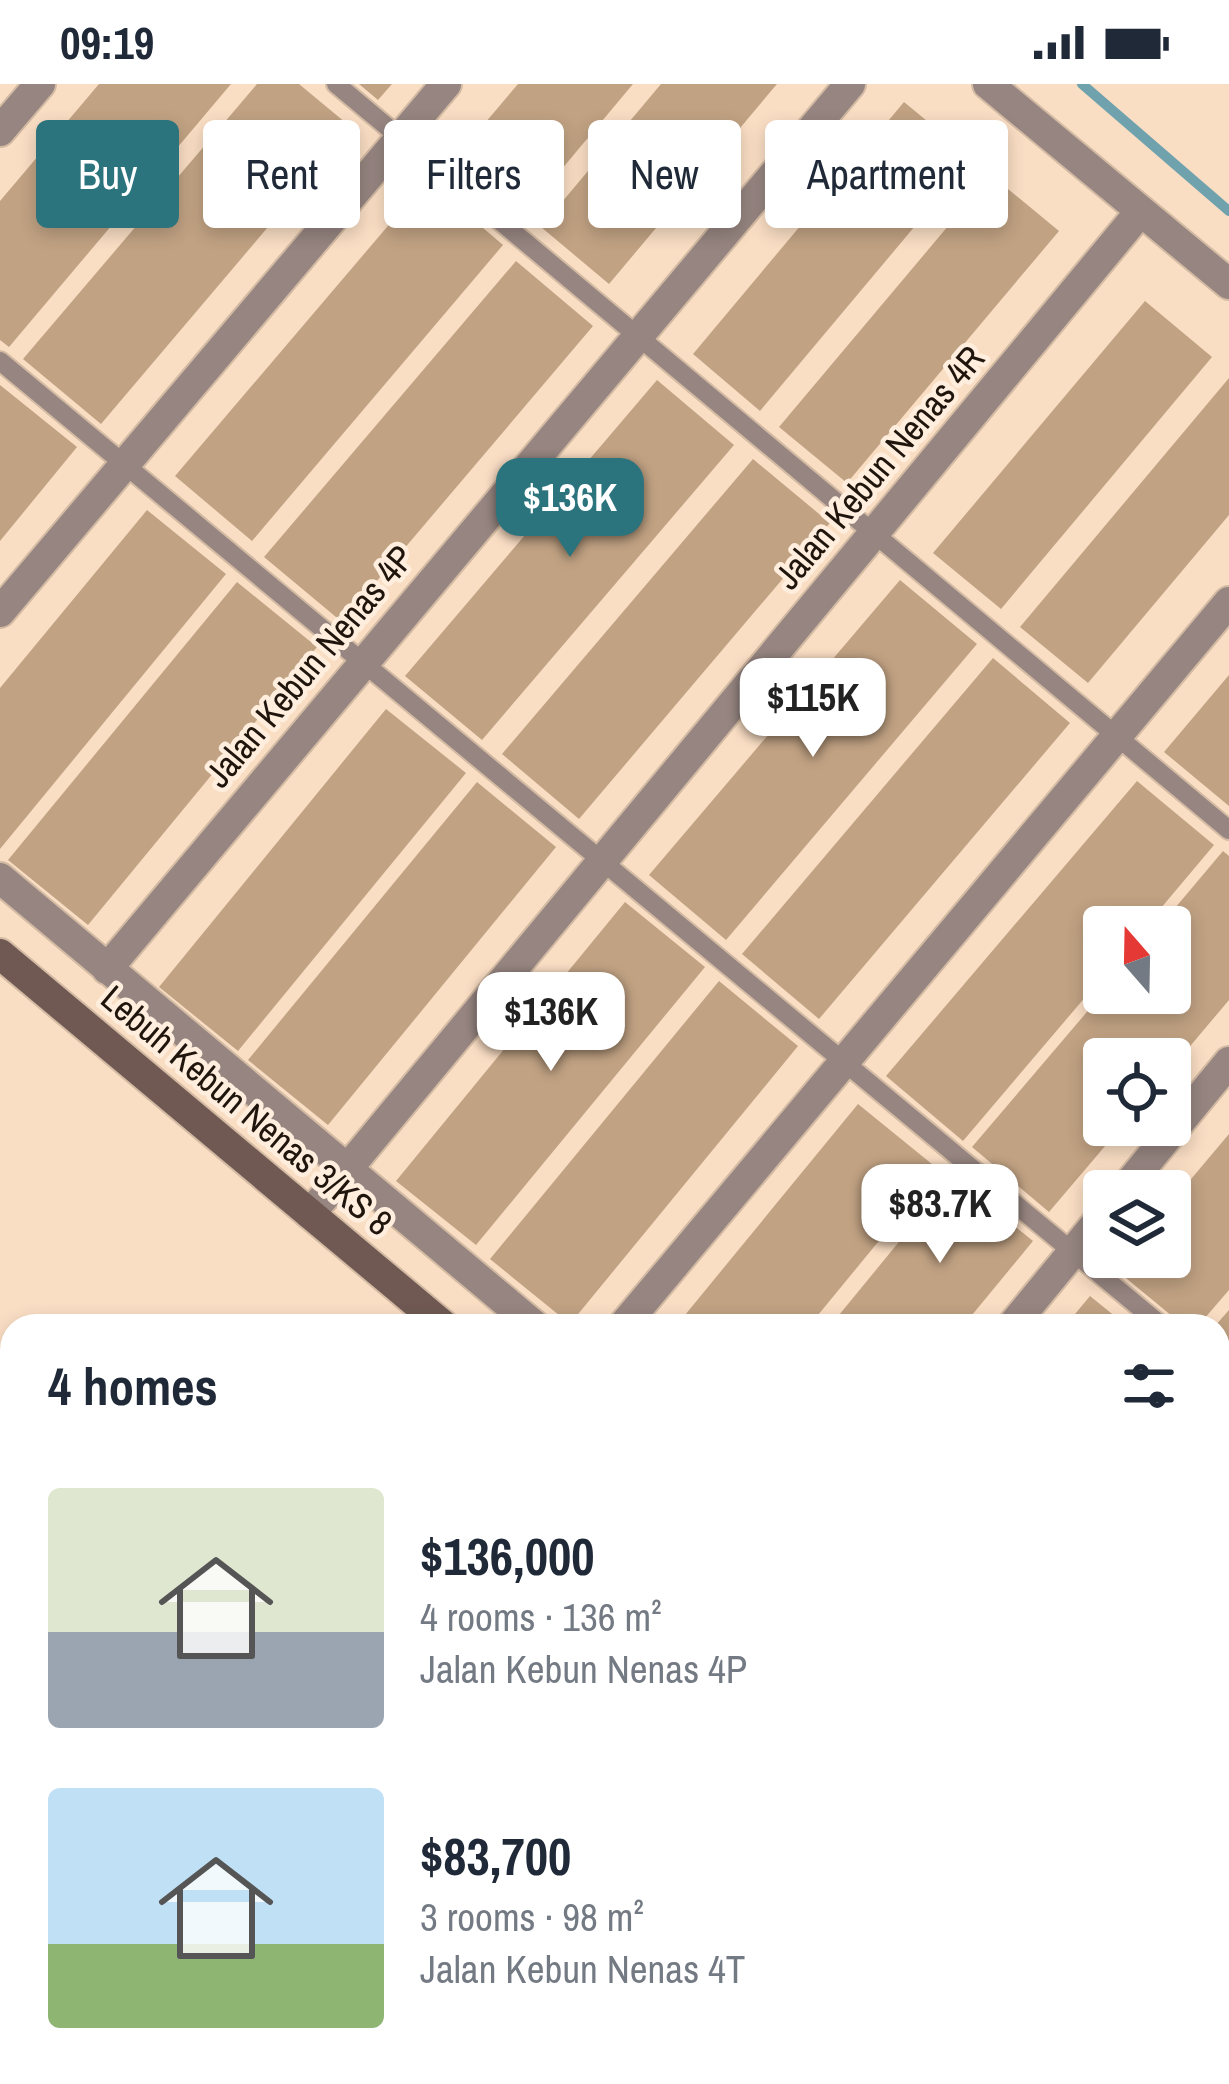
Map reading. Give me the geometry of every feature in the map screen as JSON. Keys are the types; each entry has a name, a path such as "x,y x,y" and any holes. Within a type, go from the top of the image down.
{"street":[{"path":"0,131 40,84"},
{"path":"415,120 446,84"},
{"name":"Jalan Kebun Nenas 4P","path":"107,969 850,84"},
{"path":"988,84 1229,284"},
{"path":"0,612 384,157"},
{"name":"Jalan Kebun Nenas 4R","path":"310,1214 1140,212"},
{"path":"633,1314 1229,602"},
{"path":"0,878 520,1314"},
{"name":"Lebuh Kebun Nenas 3/KS 8","path":"0,955 430,1314"},
{"path":"1140,1170 1229,1062"},
{"path":"1022,1314 1083,1239"}],"lane":[{"path":"336,84 384,124"},
{"path":"508,228 1229,830"},
{"path":"0,361 1147,1314"}],"building":[{"path":"99,84 231,84 179,146 179,120 69,120"},
{"path":"257,84 299,84 342,120 226,120"},
{"path":"359,84 392,84 378,100"},
{"path":"518,84 633,84 603,120 588,120 588,138 564,166 564,120 488,120"},
{"path":"661,84 777,84 741,127 741,120 631,120"},
{"path":"904,102 926,120 889,120"},
{"path":"203,147 203,228 267,228 101,424 23,359 134,228 179,228 179,176"},
{"path":"36,158 36,228 109,228 9,347 0,340 0,201"},
{"path":"588,171 588,228 656,228 609,284 542,228 564,228 564,200"},
{"path":"1008,189 1059,231 847,483 779,427 946,228 1008,228"},
{"path":"386,228 483,228 503,245 252,541 175,476"},
{"path":"798,228 913,228 760,411 693,354"},
{"path":"516,261 593,326 342,622 264,557"},
{"path":"1145,301 1212,357 1001,609 933,553"},
{"path":"1229,378 1229,515 1088,683 1020,627"},
{"path":"657,380 734,445 482,740 405,676"},
{"path":"0,385 77,447 0,541"},
{"path":"753,459 830,523 579,819 502,754"},
{"path":"147,510 226,574 0,849 0,688"},
{"path":"900,580 977,644 726,940 649,875"},
{"path":"237,582 317,647 88,925 8,860"},
{"path":"993,658 1070,723 819,1019 742,954"},
{"path":"1229,675 1229,806 1164,752"},
{"path":"386,709 466,773 238,1051 159,987"},
{"path":"1137,781 1214,845 1163,906 1083,906 1083,1000 963,1141 886,1076"},
{"path":"477,782 556,847 328,1125 248,1060"},
{"path":"1223,851 1229,856 1229,1000 1191,1045 1191,1038 1083,1038 1083,1146 1105,1146 1049,1212 972,1147 1085,1014 1191,1014 1191,906 1177,906"},
{"path":"625,902 705,967 476,1245 396,1181"},
{"path":"719,981 798,1046 578,1314 558,1314 490,1259"},
{"path":"858,1104 938,1169 819,1314 686,1314"},
{"path":"1229,1134 1229,1290 1208,1314 1169,1314 1126,1278 1191,1278 1191,1179"},
{"path":"953,1176 1033,1241 973,1314 840,1314"},
{"path":"1090,1296 1112,1314 1075,1314"}],"waterway":[{"path":"1082,84 1229,211"}]}
